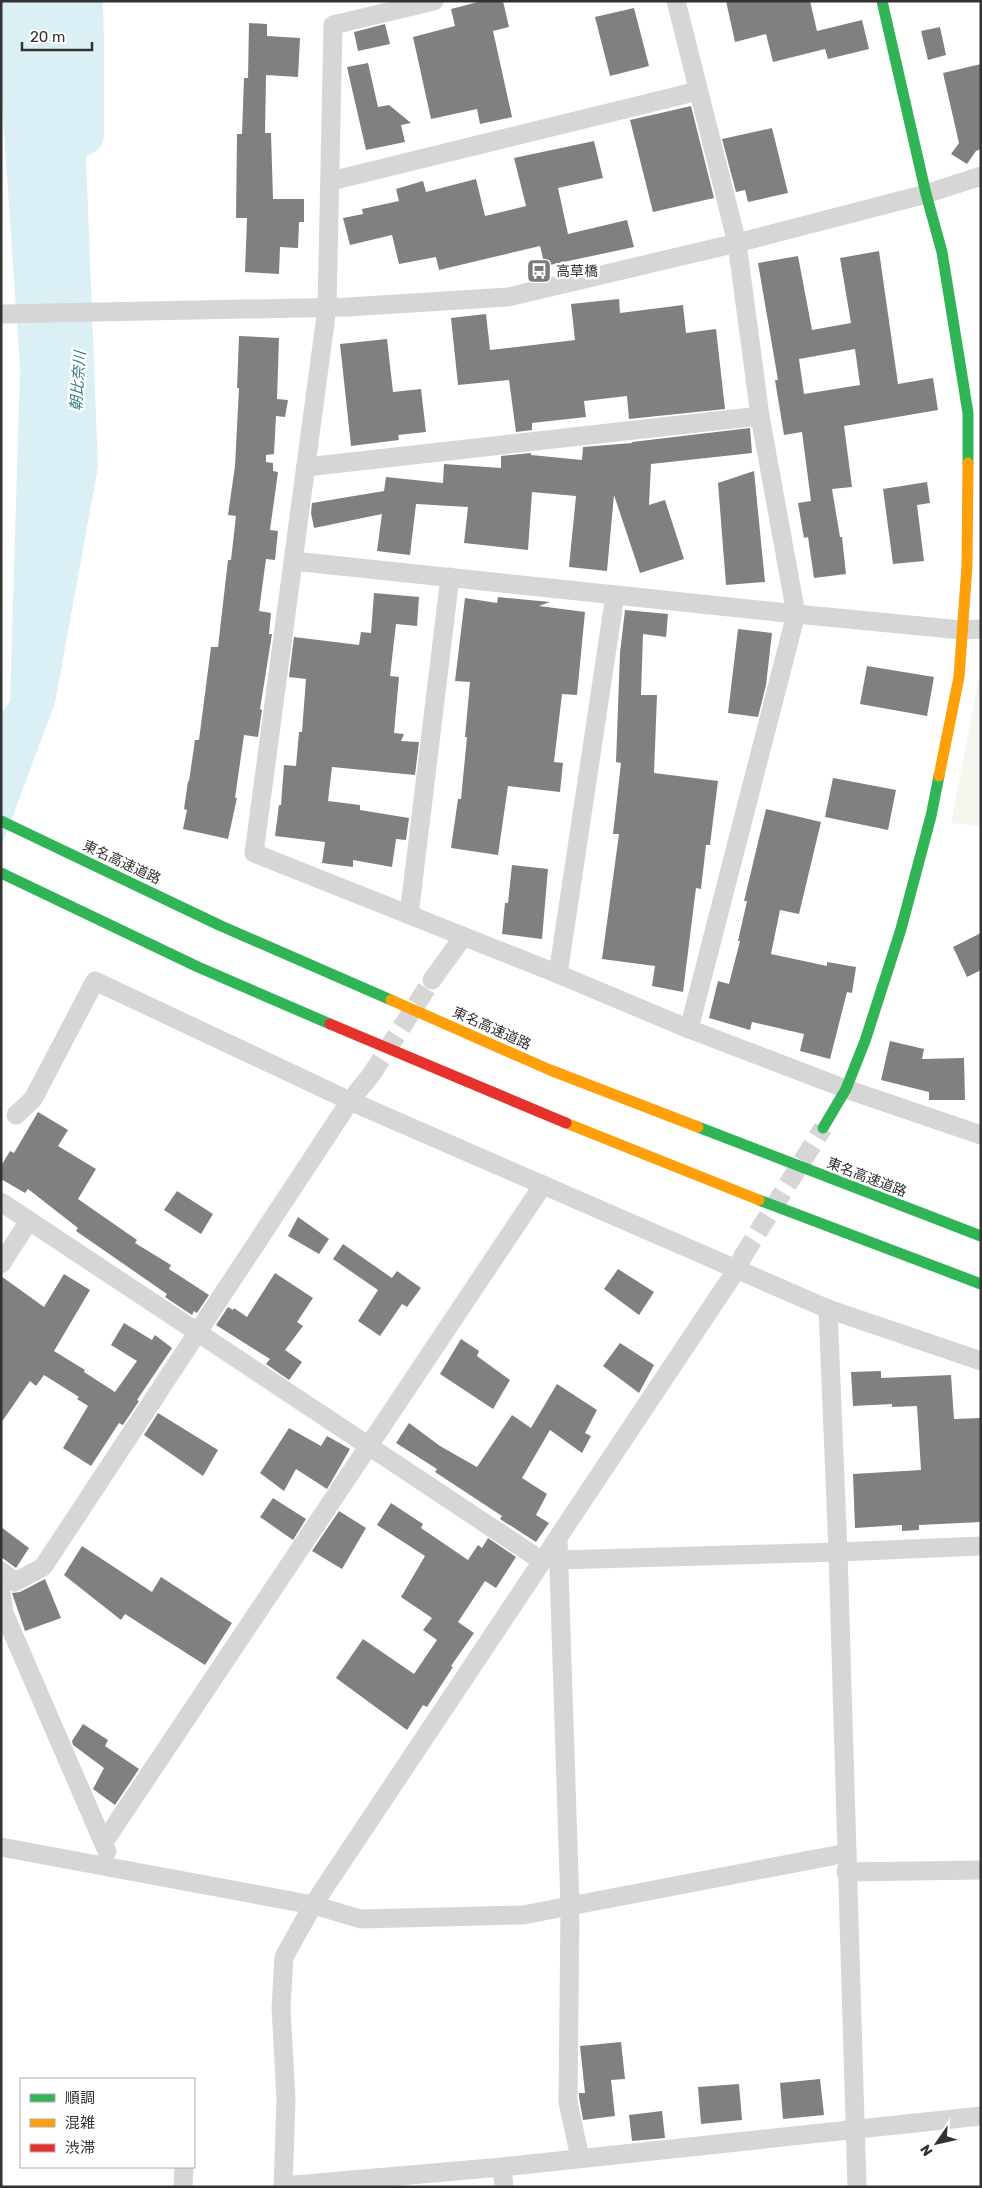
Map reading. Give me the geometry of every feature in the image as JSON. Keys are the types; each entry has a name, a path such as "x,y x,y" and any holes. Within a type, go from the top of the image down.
{"main road":[{"path":"823,1128 846,1089 884,985 931,816 959,677 972,630 967,557 968,412 942,252 926,194 882,1"},
{"name":"東名高速道路","path":"1,821 228,929 550,1070 875,1197 981,1236"},
{"path":"1,873 206,971 492,1093 677,1168 895,1253 981,1284"},
{"path":"875,1197 981,1223"}],"street":[{"path":"434,1 333,25 327,308 254,853 846,1089 981,1135"},
{"path":"676,1 737,243 760,416 796,614 689,1028"},
{"path":"331,181 698,91"},
{"path":"1,314 327,308 508,297 737,243 926,194 981,176"},
{"path":"306,467 760,416"},
{"path":"293,561 796,614 972,630"},
{"path":"409,915 450,577"},
{"path":"558,974 615,595"},
{"path":"432,980 463,937"},
{"path":"16,1115 33,1099 95,981 350,1101 543,1185 740,1263 828,1309 981,1361"},
{"path":"1,1571 15,1582 44,1567 350,1101 371,1076"},
{"path":"104,1842 543,1185"},
{"path":"1,1202 369,1446 551,1560 981,1546"},
{"path":"1,1264 29,1221"},
{"path":"740,1263 558,1539 551,1560 313,1905 284,1957 281,2008 286,2100 283,2187 502,2167 981,2116"},
{"path":"828,1309 838,1552 846,1872 857,2187"},
{"path":"551,1560 570,1906 568,2102 580,2158"},
{"path":"1,1593 4,1613 115,1868"},
{"path":"1,1847 313,1905 361,1919 523,1915 847,1853"},
{"path":"846,1872 981,1870"},
{"path":"502,2167 504,2187"},
{"path":"183,2187 184,2168"}],"shaded area":[{"path":"981,667 981,826 951,823"}],"water":[{"path":"1,1 80,1 98,467 55,703 1,848 1,714 10,701 20,368 1,88"}],"building":[{"path":"482,1 503,1 509,27 493,31 512,117 480,124 477,109 431,119 413,37 455,26 451,9"},
{"path":"726,1 810,1 817,31 862,20 869,49 828,59 825,49 773,62 766,34 735,42"},
{"path":"634,8 649,66 610,76 595,17"},
{"path":"249,23 267,24 267,36 300,38 298,77 266,75 265,133 271,133 273,199 304,199 304,222 299,222 298,248 280,247 279,274 245,272 247,218 236,218 237,134 242,134 244,78 248,78"},
{"path":"385,24 390,44 358,51 354,32"},
{"path":"940,27 946,55 928,60 921,31"},
{"path":"368,63 378,107 389,105 411,123 401,125 405,142 366,150 347,67"},
{"path":"981,64 981,149 976,151 967,164 951,154 959,143 943,73"},
{"path":"691,106 714,198 653,212 630,120"},
{"path":"772,128 788,193 748,202 745,190 736,192 722,139"},
{"path":"594,141 603,178 558,188 568,234 627,220 634,247 545,266 540,246 439,270 436,257 399,264 392,235 350,245 343,218 363,214 362,209 399,201 396,189 423,181 426,192 476,179 485,216 526,206 514,158"},
{"path":"879,251 898,384 933,378 938,410 844,426 852,487 832,489 840,537 842,537 846,574 814,578 808,537 804,538 798,503 811,501 802,432 784,435 775,380 778,380 758,263 798,256 812,330 851,323 840,258","holes":["855,349 860,385 804,394 799,359"]},
{"path":"619,299 620,313 683,305 686,333 716,329 725,409 629,419 627,396 584,401 586,417 532,423 532,430 516,432 509,380 458,385 451,318 486,314 490,350 575,340 571,304"},
{"path":"239,336 279,338 277,399 288,400 285,417 276,416 274,454 266,455 266,462 273,463 273,471 278,472 270,530 278,531 275,560 266,559 259,611 271,613 269,634 272,634 260,709 262,710 258,737 244,735 235,798 237,798 228,839 183,829 187,810 184,809 188,781 195,740 199,740 211,647 218,647 228,560 231,560 236,516 228,515 235,466 239,388 237,388"},
{"path":"387,339 393,392 421,389 426,432 398,435 399,440 351,446 340,344"},
{"path":"750,428 752,453 651,464 649,505 665,500 684,559 640,573 614,495 607,571 569,567 576,496 532,492 528,550 464,543 468,507 416,504 410,555 377,551 382,514 314,528 311,513 312,503 384,491 386,477 443,483 444,464 501,468 501,456 531,453 531,455 582,460 583,447 632,443"},
{"path":"754,471 765,582 726,585 718,483"},
{"path":"927,482 930,503 917,505 924,561 893,564 883,489"},
{"path":"374,593 419,597 417,626 396,624 390,676 399,677 394,733 404,734 401,741 419,742 415,775 332,767 328,801 360,805 360,810 409,818 406,840 396,839 392,867 353,860 353,867 322,863 325,842 275,836 279,805 281,805 284,765 296,766 299,732 302,732 306,679 289,677 294,637 359,645 361,632 371,633"},
{"path":"498,597 550,602 539,606 585,612 577,695 562,694 554,762 563,763 560,792 508,786 498,855 451,848 458,799 461,799 467,737 465,737 470,682 455,681 465,598 497,603"},
{"path":"625,610 668,614 666,637 643,634 641,695 657,695 654,773 718,781 710,845 706,845 701,889 696,888 683,992 652,986 655,966 602,959 619,834 613,834 621,763 616,762 620,653"},
{"path":"738,629 772,633 766,685 758,717 728,713"},
{"path":"867,666 934,677 927,716 860,704"},
{"path":"833,778 896,790 888,830 825,817"},
{"path":"766,809 821,822 799,914 780,910 771,954 827,966 827,962 856,967 852,993 847,992 830,1059 800,1051 804,1034 752,1022 750,1030 709,1018 718,981 729,984 740,941 738,941 747,901 744,901"},
{"path":"512,865 548,869 542,939 502,934"},
{"path":"981,933 981,970 967,977 953,947"},
{"path":"890,1041 924,1049 922,1059 964,1058 965,1100 929,1100 929,1092 881,1080"},
{"path":"38,1112 68,1130 58,1146 96,1169 78,1199 137,1240 135,1243 171,1265 169,1269 209,1295 197,1313 194,1311 192,1315 165,1297 167,1294 76,1231 78,1228 28,1189 25,1193 1,1179 1,1166 10,1151 14,1153"},
{"path":"177,1191 213,1214 201,1234 164,1210"},
{"path":"298,1217 329,1239 319,1254 288,1236"},
{"path":"343,1244 392,1278 397,1271 421,1288 407,1307 402,1304 380,1336 358,1321 378,1290 333,1259"},
{"path":"618,1269 654,1292 639,1315 604,1289"},
{"path":"275,1273 313,1298 297,1322 303,1326 285,1350 302,1362 289,1380 266,1364 270,1359 216,1325 228,1307 233,1310 234,1308 247,1317"},
{"path":"64,1274 90,1290 54,1351 85,1370 84,1372 115,1392 137,1361 111,1345 124,1323 152,1340 155,1335 172,1348 137,1400 139,1401 123,1425 119,1423 91,1466 63,1448 88,1406 77,1399 79,1397 44,1375 36,1386 30,1381 1,1423 1,1276 44,1307"},
{"path":"461,1339 479,1351 477,1356 510,1380 493,1409 440,1374"},
{"path":"620,1343 654,1365 639,1393 603,1366"},
{"path":"881,1371 881,1378 951,1375 954,1419 981,1418 981,1522 919,1525 919,1530 902,1531 902,1525 855,1528 853,1474 921,1470 917,1406 892,1407 892,1404 853,1406 851,1372"},
{"path":"557,1384 597,1410 585,1433 591,1436 582,1453 550,1430 522,1478 547,1494 536,1515 549,1523 536,1542 500,1519 502,1516 435,1472 437,1469 396,1443 409,1423 440,1446 477,1467 512,1415 531,1428"},
{"path":"158,1413 218,1450 203,1476 144,1435"},
{"path":"289,1428 321,1446 327,1436 350,1449 327,1489 296,1469 284,1491 260,1473"},
{"path":"273,1498 306,1519 293,1540 260,1517"},
{"path":"391,1503 423,1524 421,1528 468,1560 478,1545 482,1548 488,1538 516,1557 496,1588 485,1581 458,1622 474,1633 451,1666 453,1667 427,1707 423,1705 407,1730 336,1678 363,1639 414,1674 437,1640 423,1630 432,1618 401,1597 425,1556 377,1525"},
{"path":"339,1511 366,1528 342,1569 312,1551"},
{"path":"1,1527 29,1548 16,1568 1,1557"},
{"path":"82,1546 152,1592 161,1577 232,1623 205,1665 125,1614 121,1620 64,1575"},
{"path":"45,1579 61,1618 25,1631 12,1593 20,1592"},
{"path":"83,1724 108,1740 105,1746 139,1769 115,1805 93,1789 104,1768 73,1745 72,1741"},
{"path":"621,2042 625,2079 611,2080 615,2116 583,2120 579,2093 585,2093 580,2046"},
{"path":"820,2079 824,2115 783,2119 780,2083"},
{"path":"739,2084 742,2120 701,2124 698,2087"},
{"path":"662,2111 665,2138 632,2141 629,2115"}],"waterway":[{"name":"朝比奈川","path":"82,1 83,135"}],"tunnel":[{"path":"371,1075 432,980"},
{"path":"743,1256 823,1128"}],"traffic: fast":[{"path":"882,1 926,194 942,252 968,413 968,463"},
{"path":"823,1128 846,1089 865,1041 901,929 931,816 939,776"},
{"path":"1,821 219,925 391,1000"},
{"path":"1,873 198,967 330,1024"},
{"path":"698,1127 981,1236"},
{"path":"759,1200 981,1284"}],"traffic: slow":[{"path":"939,776 959,677 967,566 968,463"},
{"path":"391,1000 550,1070 698,1127"},
{"path":"566,1123 759,1200"}],"traffic: jam":[{"path":"330,1024 566,1123"}],"place":[{"name":"高草橋","path":"539,271"}]}
